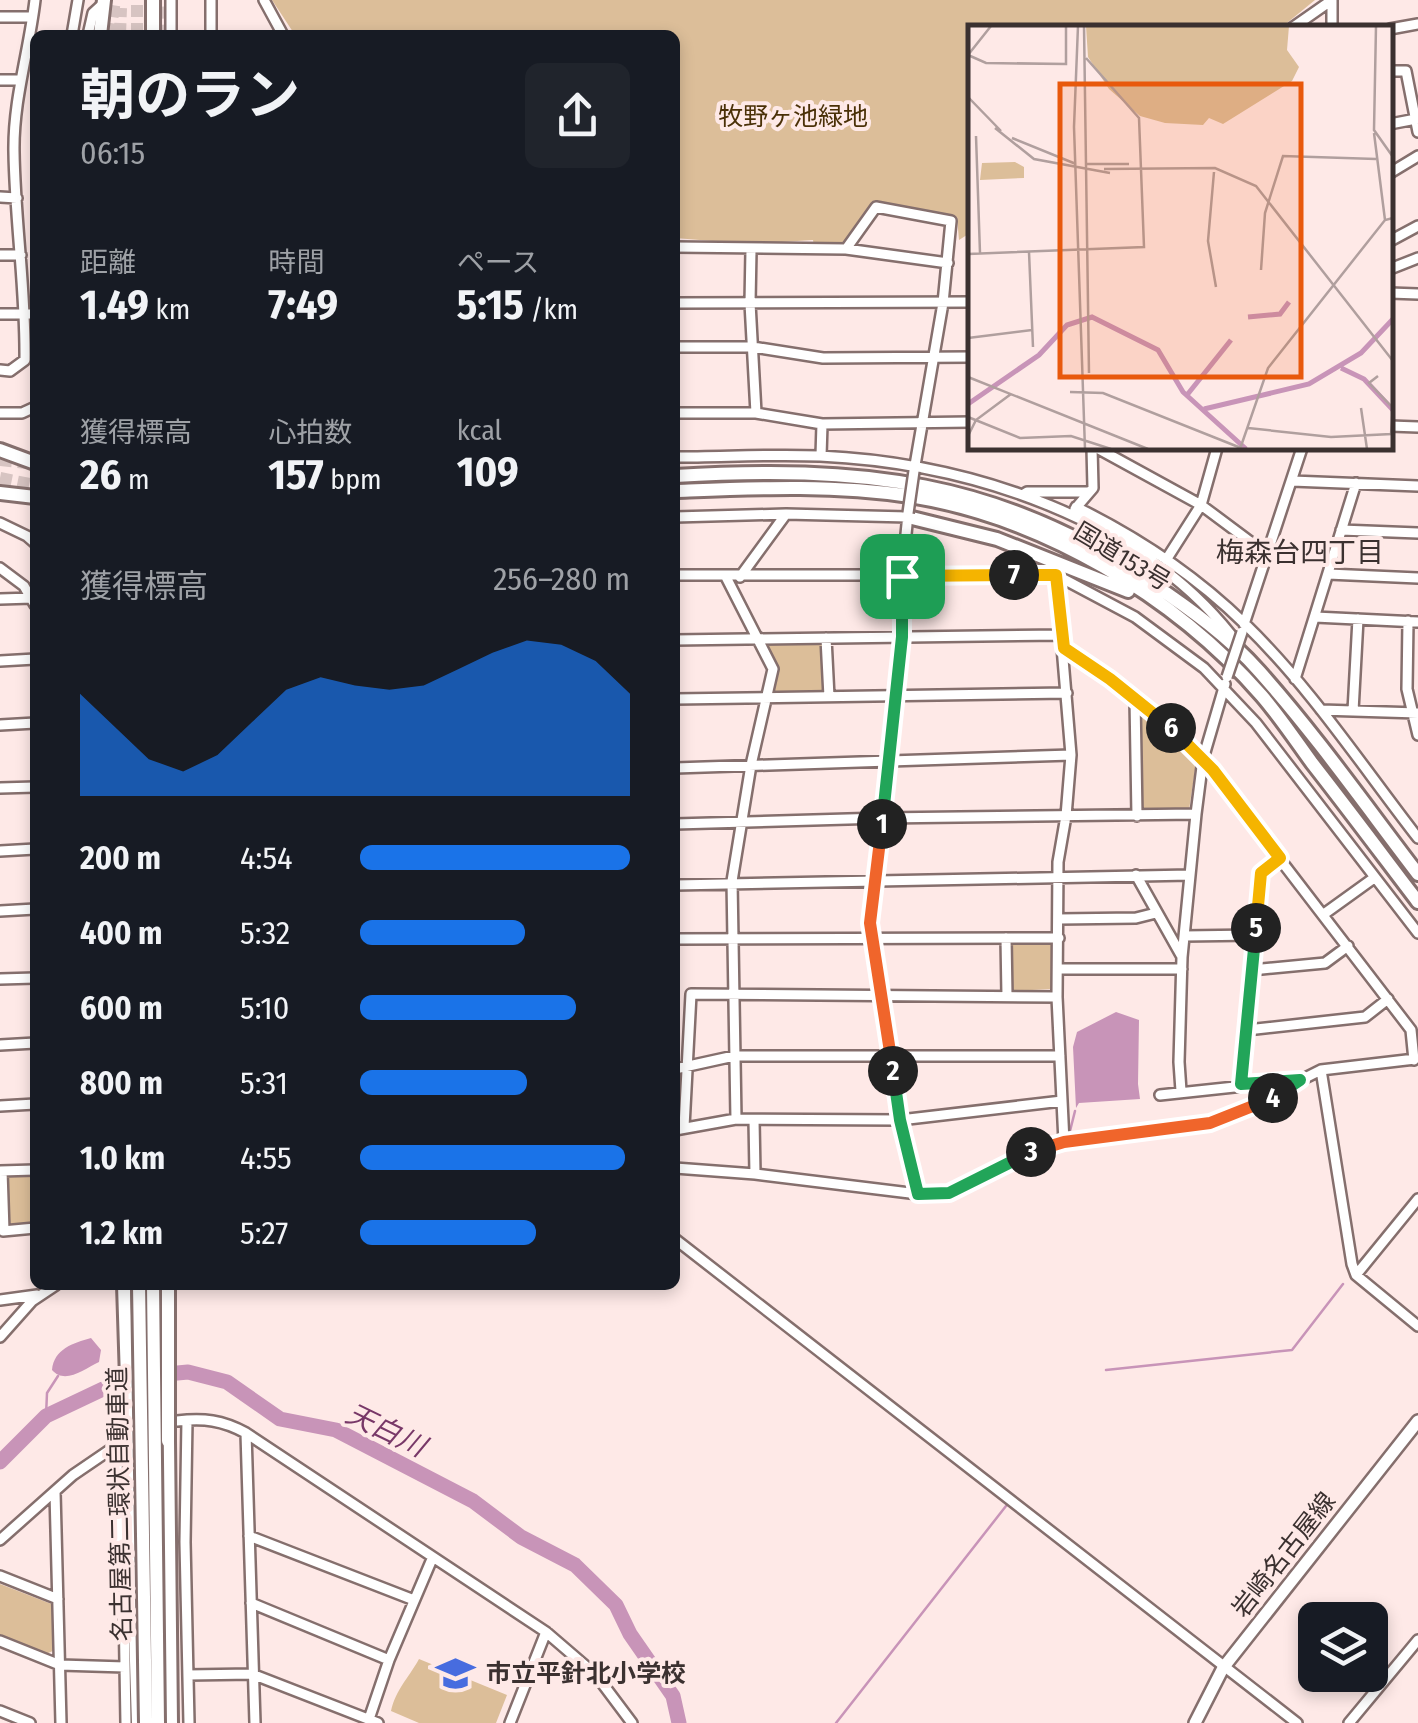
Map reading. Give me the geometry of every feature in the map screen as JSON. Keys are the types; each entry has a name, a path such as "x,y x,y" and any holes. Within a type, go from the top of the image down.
{"highway":[{"path":"144,0 145,30"},
{"path":"153,0 153,30"},
{"path":"101,30 104,1"},
{"path":"0,450 30,460"},
{"name":"国道153号","path":"680,473 814,474 905,481 998,504 1066,531 1115,558 1192,612 1258,669 1418,874"},
{"name":"国道153号","path":"680,494 756,486 823,487 912,496 971,511 1066,547 1154,600 1223,657 1262,696 1418,902"},
{"path":"0,493 30,496"},
{"path":"908,515 997,539 1154,600"},
{"path":"124,1290 122,1440 138,1723"},
{"name":"名古屋第二環状自動車道","path":"139,1290 146,1723"},
{"name":"名古屋第二環状自動車道","path":"153,1290 158,1723"},
{"path":"168,1290 171,1723"}],"main road":[{"name":"岩崎名古屋線","path":"1195,1723 1224,1668 1418,1422"}],"street":[{"path":"0,370 10,372 25,360 30,314 21,255 14,138 35,0"},
{"path":"73,30 78,0"},
{"path":"171,0 171,30"},
{"path":"210,0 211,30"},
{"path":"264,0 280,30"},
{"path":"1296,25 1332,0"},
{"path":"89,30 93,13 104,1"},
{"path":"0,17 32,17"},
{"path":"1393,28 1418,24"},
{"path":"1393,71 1406,71 1418,132"},
{"path":"0,80 20,80"},
{"path":"0,138 14,138"},
{"path":"1393,171 1418,156"},
{"path":"0,198 17,198"},
{"path":"846,249 876,207 951,222 943,302 908,515 902,637 871,938 900,1120 918,1194"},
{"path":"1393,239 1418,226"},
{"path":"680,247 846,249 948,264"},
{"path":"750,250 756,414"},
{"path":"0,255 21,255"},
{"path":"1393,268 1418,258"},
{"path":"1393,293 1418,294"},
{"path":"680,303 968,302"},
{"path":"0,314 30,314"},
{"path":"680,347 753,347 823,358 968,357"},
{"path":"0,413 30,409"},
{"path":"680,413 756,414 822,424 968,422"},
{"path":"821,456 822,424"},
{"path":"1073,511 1092,488 1095,450"},
{"path":"1099,450 1201,505 1268,555"},
{"path":"1166,560 1201,505 1216,450"},
{"path":"1181,1092 1182,957 1203,759 1301,450"},
{"path":"680,457 821,456 914,469 1073,511 1166,560 1243,627 1296,679 1418,838"},
{"path":"1292,481 1418,486"},
{"path":"1296,679 1356,484"},
{"path":"1021,495 1088,492"},
{"path":"1073,511 1200,600 1226,626 1258,669"},
{"path":"740,577 786,514"},
{"path":"680,517 908,515"},
{"path":"0,523 30,540"},
{"path":"1342,530 1418,533"},
{"path":"0,568 24,586 30,596"},
{"path":"1328,574 1418,578"},
{"path":"680,575 1056,575 1134,617 1225,682 1418,933"},
{"path":"1056,575 1071,755 1058,862 1057,998 1064,1142"},
{"path":"726,578 773,669 732,881 736,1120"},
{"path":"0,600 30,602"},
{"path":"1314,618 1413,622 1407,689 1418,736"},
{"path":"1353,711 1358,619"},
{"path":"680,640 1063,635"},
{"path":"826,638 829,696"},
{"path":"680,1168 918,1194 949,1193 1022,1156 1064,1142 1210,1123 1274,1098 1321,1070 1416,1059 1411,1030 1203,759 1135,700 1064,648"},
{"path":"0,661 30,660"},
{"path":"680,698 1067,694"},
{"path":"1135,700 1137,816"},
{"path":"1321,710 1414,714"},
{"path":"0,725 30,724"},
{"path":"680,768 1071,755"},
{"path":"0,788 30,786"},
{"path":"680,824 1196,814"},
{"path":"0,851 30,849"},
{"path":"1241,1084 1261,873 1280,858"},
{"path":"680,885 1190,875"},
{"path":"1136,876 1182,957"},
{"path":"1324,914 1374,878"},
{"path":"0,911 30,909"},
{"path":"1059,919 1136,918 1156,913"},
{"path":"1184,936 1256,935"},
{"path":"1006,938 1007,996"},
{"path":"680,939 1059,938"},
{"path":"1252,970 1325,963 1348,946"},
{"path":"1058,968 1182,969"},
{"path":"0,979 30,978"},
{"path":"1057,998 691,994 680,1068 734,1056 1060,1056"},
{"path":"1247,1030 1365,1017 1388,999"},
{"path":"0,1045 30,1044"},
{"path":"1321,1070 1356,1275 1418,1326"},
{"path":"1160,1095 1300,1080"},
{"path":"680,1129 736,1120 900,1120 1062,1101"},
{"path":"0,1106 30,1104"},
{"path":"754,1120 755,1174"},
{"path":"30,1170 1,1171 2,1231 30,1228"},
{"path":"1356,1275 1418,1199"},
{"path":"680,1242 1296,1723"},
{"path":"0,1337 47,1290"},
{"path":"0,1300 40,1294"},
{"path":"189,1723 182,1421 225,1422 246,1433 546,1632 596,1675 632,1723"},
{"path":"246,1433 254,1723"},
{"path":"0,1540 73,1475 122,1440"},
{"path":"122,1440 118,1536 123,1544 126,1723"},
{"path":"55,1492 61,1723"},
{"path":"250,1536 414,1600"},
{"path":"188,1675 252,1674 373,1721 389,1660 432,1558"},
{"path":"0,1576 58,1598"},
{"path":"251,1604 389,1660"},
{"path":"510,1723 546,1632"},
{"path":"1349,1723 1418,1640"},
{"path":"0,1642 60,1665 125,1667"},
{"path":"0,1711 30,1723"}],"green space":[{"name":"牧野ヶ池緑地","path":"272,0 1315,0 1284,25 968,25 968,234 959,240 957,217 875,204 844,244 814,246 813,240 749,244 680,238 680,30 292,30"},
{"path":"763,638 825,639 827,694 774,693 777,669"},
{"path":"1141,711 1197,757 1189,810 1142,809"},
{"path":"1013,941 1053,942 1053,989 1008,991 1009,945"},
{"path":"30,1173 30,1223 8,1225 5,1174"},
{"path":"0,1584 54,1605 55,1650 46,1654 0,1636"},
{"path":"419,1659 507,1695 496,1723 419,1723 391,1711"}],"shaded area":[{"path":"1116,1012 1139,1020 1140,1099 1079,1103 1076,1108 1073,1047 1077,1032"},
{"path":"91,1338 101,1350 99,1362 69,1376 52,1370 60,1352"}],"waterway":[{"path":"1070,1131 1075,1111"},
{"path":"1106,1370 1292,1350 1343,1284"},
{"name":"天白川","path":"0,1462 46,1416 103,1389 156,1375 188,1372 227,1382 280,1419 336,1430 473,1501 521,1537 575,1565 616,1605 630,1634 673,1696 679,1723"},
{"path":"46,1416 47,1393 58,1376"},
{"path":"836,1723 1006,1506"}],"tunnel":[{"path":"111,30 115,0"},
{"path":"137,0 137,30"},
{"path":"158,7 160,30"},
{"path":"120,30 121,8"},
{"path":"0,460 27,463"},
{"path":"0,478 30,484"}],"place":[{"name":"市立平針北小学校","path":"456,1674"}],"district":[{"name":"梅森台四丁目","path":"1300,552"}],"route":[{"path":"1056,575 1064,648 1166,723 1213,770 1280,858 1261,873 1241,1084 1300,1080 1274,1098 1210,1123 1046,1146 949,1193 918,1194 900,1120 870,923 902,637 902,576 1056,575"}]}
